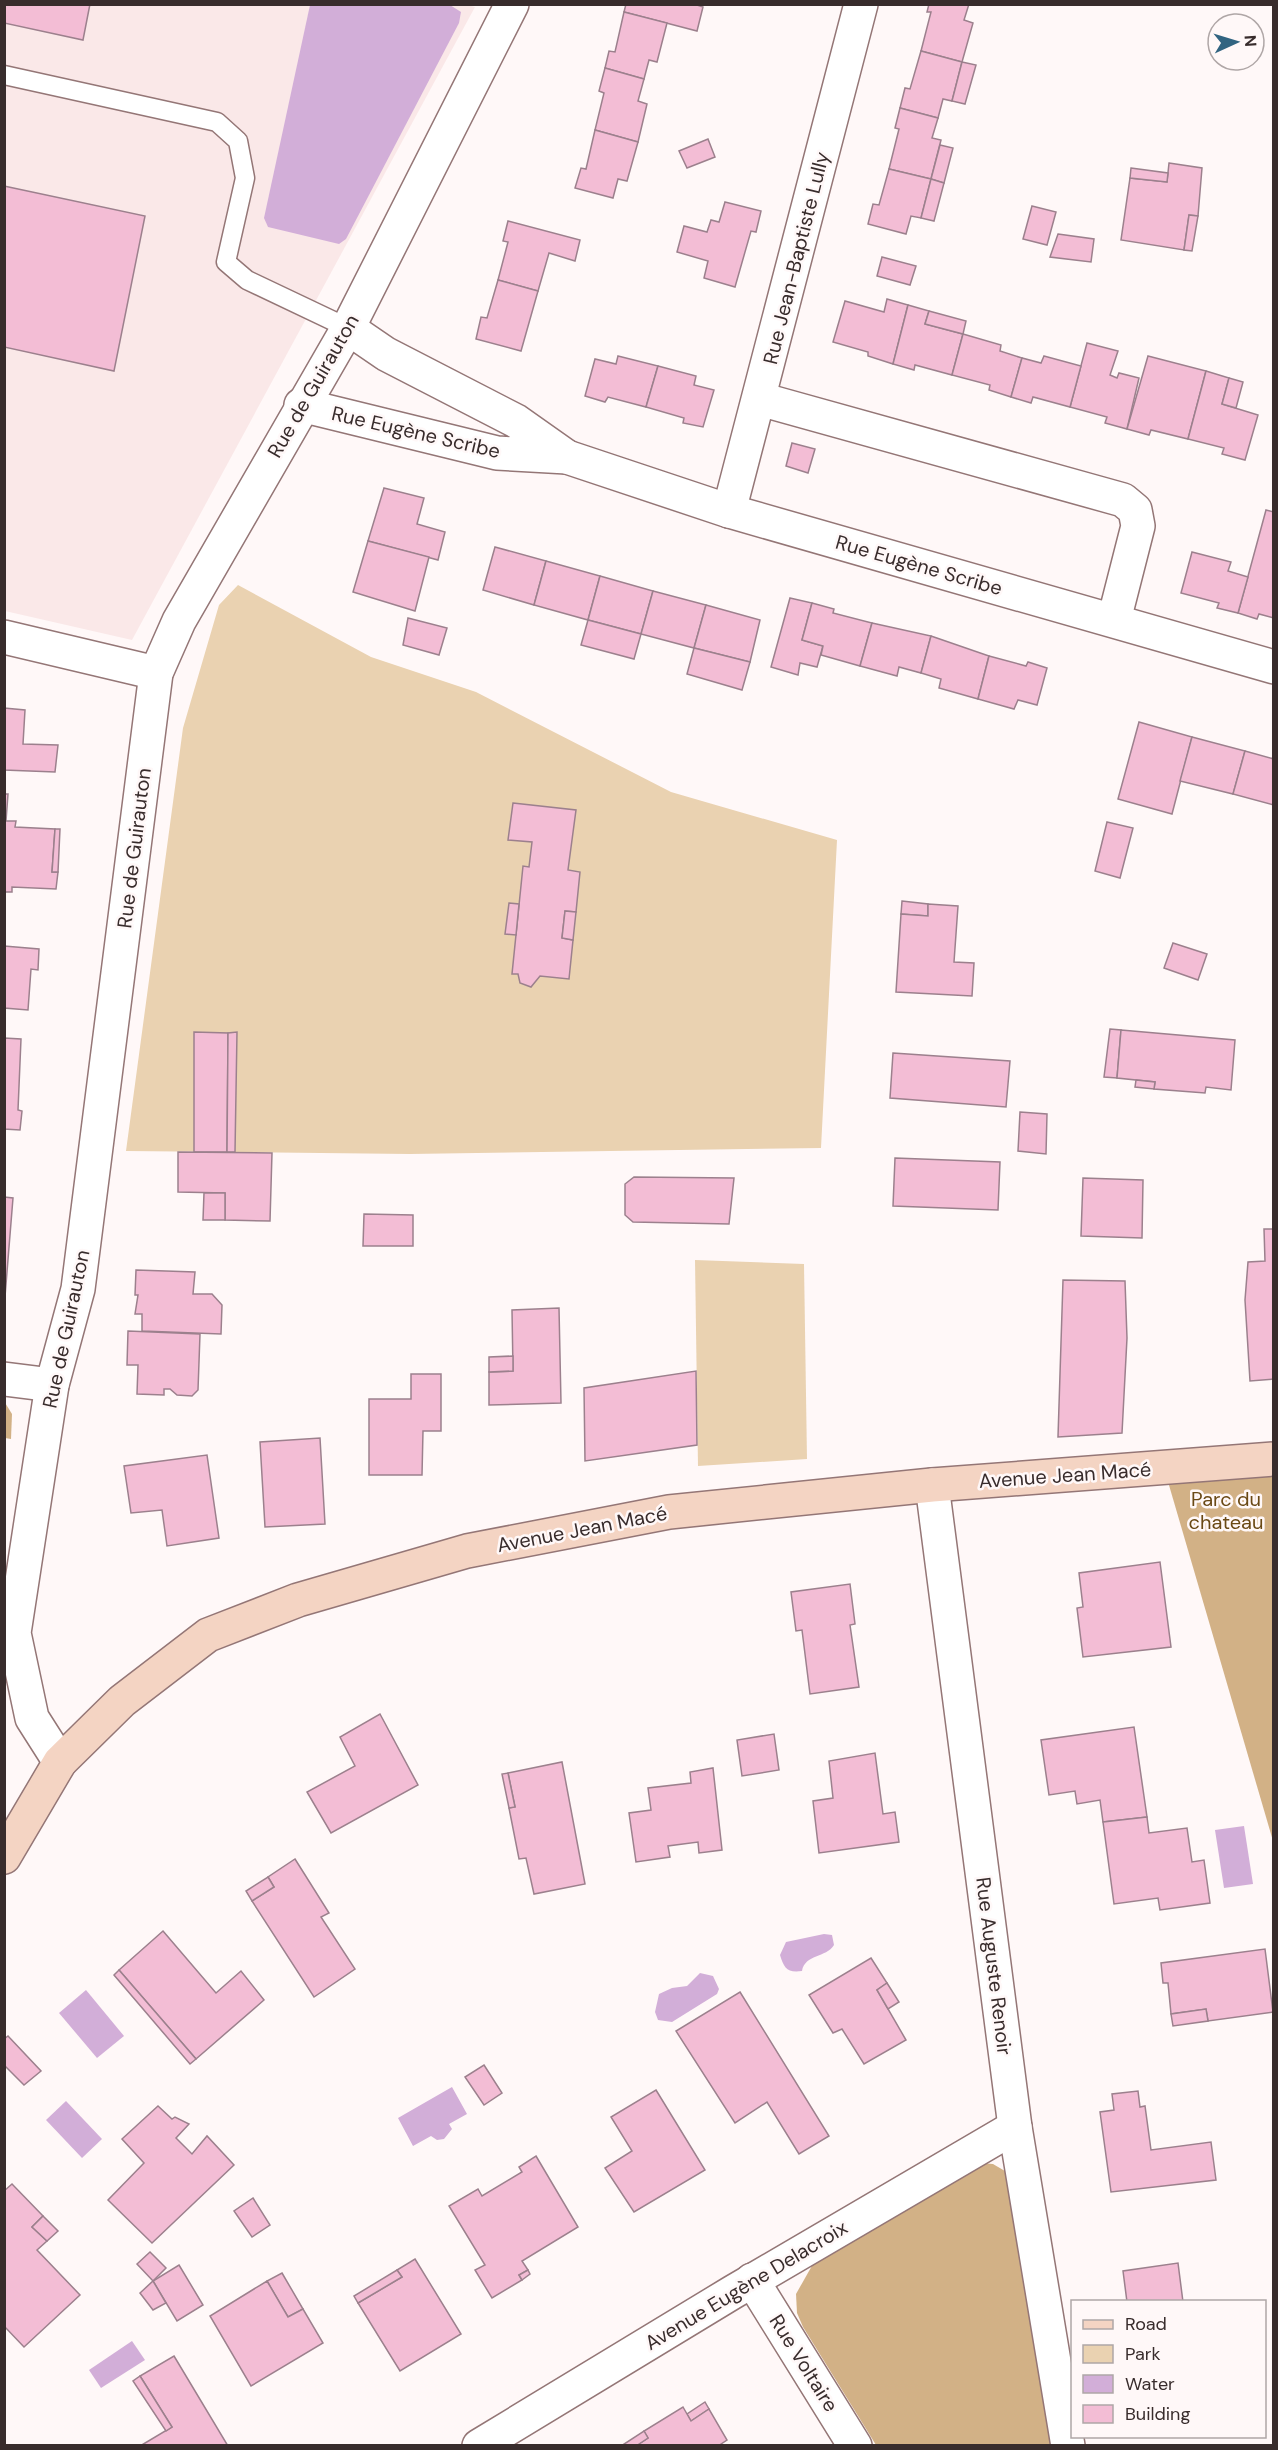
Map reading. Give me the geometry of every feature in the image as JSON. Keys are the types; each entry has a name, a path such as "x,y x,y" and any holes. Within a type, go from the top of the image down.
{"street":[{"name":"Rue de Guirauton","path":"60,1762 32,1718 9,1632 52,1385 78,1289 156,674 178,621 348,327 512,4"},
{"name":"Rue Jean-Baptiste Lully","path":"729,511 861,4"},
{"name":"Rue Eugène Scribe","path":"348,327 386,354 516,421 567,457"},
{"path":"760,399 1123,500 1135,510 1138,526 1114,620"},
{"name":"Rue Eugène Scribe","path":"301,405 497,453 567,457 729,511 1274,667"},
{"path":"4,637 156,674"},
{"path":"4,1379 52,1385"},
{"name":"Avenue Jean Macé","path":"4,1857 60,1762 122,1701 208,1635 298,1600 467,1551 669,1512 932,1485 1274,1459"},
{"name":"Rue Auguste Renoir","path":"932,1485 1015,2127 1068,2445"},
{"name":"Avenue Eugène Delacroix","path":"479,2445 752,2280 1015,2127"},
{"name":"Rue Voltaire","path":"752,2280 855,2445"}],"lane":[{"path":"4,75 217,122 238,141 245,178 226,262 247,280 348,327"}],"shaded area":[{"path":"464,4 475,7 132,640 5,611 5,5"}],"green space":[{"path":"238,585 371,657 476,692 671,792 837,840 821,1148 410,1154 126,1151 183,728 219,605"},
{"path":"695,1260 804,1264 807,1459 698,1466"},
{"path":"4,1401 12,1414 11,1439 5,1438"},
{"name":"Parc du chateau","path":"1273,1459 1273,1841 1164,1468"},
{"path":"982,2163 993,2164 1010,2174 1052,2445 876,2445 803,2327 797,2313 796,2294 813,2264"}],"water":[{"path":"310,5 450,5 461,12 459,23 346,239 339,244 268,227 264,218"},
{"path":"1244,1826 1253,1884 1224,1888 1215,1830"},
{"path":"824,1934 832,1935 834,1945 830,1949 807,1962 802,1971 793,1971 785,1966 780,1955 786,1942"},
{"path":"700,1973 713,1976 719,1989 717,1994 672,2022 658,2020 655,2012 659,1994 672,1988 687,1986"},
{"path":"86,1990 124,2036 97,2058 59,2013"},
{"path":"452,2087 467,2114 449,2124 452,2129 444,2139 437,2140 431,2136 413,2146 398,2118"},
{"path":"66,2101 102,2139 82,2158 46,2120"},
{"path":"132,2341 145,2360 101,2388 89,2370"}],"building":[{"path":"4,4 90,4 83,40 4,23"},
{"path":"626,4 694,4 703,7 697,31 624,12"},
{"path":"929,4 969,4 964,20 973,23 962,62 921,51 931,12 927,12"},
{"path":"624,12 667,23 657,62 649,60 644,79 605,68 609,51 615,52"},
{"path":"921,51 962,62 952,101 943,99 938,118 900,108 905,88 910,89"},
{"path":"962,62 976,65 965,104 952,101"},
{"path":"605,68 644,79 638,101 647,104 638,142 595,130 604,93 599,91"},
{"path":"900,108 938,118 932,138 941,140 931,179 889,169 899,129 895,128"},
{"path":"595,130 638,142 627,181 618,179 613,198 575,188 581,168 586,169"},
{"path":"708,139 715,157 687,168 679,151"},
{"path":"940,145 953,148 944,183 931,179"},
{"path":"1169,163 1202,168 1198,216 1189,215 1184,250 1121,240 1130,178 1167,182"},
{"path":"1131,168 1168,173 1167,182 1130,178"},
{"path":"889,169 931,179 921,218 911,216 906,234 868,224 873,204 879,205"},
{"path":"931,179 944,183 934,221 921,218"},
{"path":"4,186 145,216 114,371 4,347"},
{"path":"725,202 761,211 756,232 751,231 735,287 704,278 708,261 677,252 684,226 707,232 711,220 719,222"},
{"path":"1032,206 1056,212 1047,245 1023,239"},
{"path":"1189,215 1198,216 1192,251 1184,250"},
{"path":"508,221 580,240 575,261 549,253 538,291 498,280 508,242 503,241"},
{"path":"1058,234 1094,239 1091,262 1050,257"},
{"path":"882,257 916,266 910,285 877,276"},
{"path":"498,280 538,291 521,351 476,339 481,317 487,318"},
{"path":"887,299 908,305 893,364 868,356 868,352 833,342 845,301 884,312"},
{"path":"908,305 929,311 925,324 963,334 952,375 915,365 914,370 893,364"},
{"path":"929,311 966,321 963,334 925,324"},
{"path":"963,334 1001,345 1000,351 1022,358 1011,397 989,390 990,385 952,375"},
{"path":"1087,343 1118,351 1110,375 1117,378 1119,373 1139,378 1127,429 1105,423 1107,417 1070,407"},
{"path":"618,356 658,366 646,407 608,397 605,402 585,396 595,359 616,364"},
{"path":"1044,356 1081,366 1070,407 1033,397 1031,403 1011,397 1022,358 1041,363"},
{"path":"1148,356 1206,371 1188,439 1151,430 1149,435 1127,429"},
{"path":"658,366 696,376 694,385 714,390 703,427 683,423 684,418 646,407"},
{"path":"1206,371 1229,378 1222,404 1258,415 1245,460 1222,454 1224,448 1188,439"},
{"path":"1229,378 1243,382 1236,408 1222,404"},
{"path":"792,443 815,449 808,473 786,466"},
{"path":"384,488 424,498 417,524 445,532 438,560 368,541"},
{"path":"1266,510 1274,512 1274,618 1259,614 1257,619 1238,613"},
{"path":"368,541 429,557 415,611 353,592"},
{"path":"495,547 546,561 534,605 483,590"},
{"path":"1192,552 1231,562 1228,571 1248,577 1238,613 1217,608 1219,603 1181,593"},
{"path":"546,561 600,576 588,620 534,605"},
{"path":"600,576 653,591 641,634 588,620"},
{"path":"653,591 706,605 694,648 641,634"},
{"path":"790,598 812,603 802,640 823,646 817,667 800,663 798,675 771,667"},
{"path":"812,603 834,609 833,613 872,623 860,666 821,655 823,646 802,640"},
{"path":"706,605 760,620 750,662 694,648"},
{"path":"408,618 447,628 439,655 403,645"},
{"path":"588,620 641,634 634,659 581,645"},
{"path":"872,623 931,636 921,673 899,667 897,676 860,666"},
{"path":"931,636 989,656 978,699 939,688 941,679 921,673"},
{"path":"694,648 750,662 742,690 687,674"},
{"path":"989,656 1026,666 1028,662 1047,668 1037,705 1018,700 1014,709 978,699"},
{"path":"4,708 25,710 23,744 58,745 55,772 4,770"},
{"path":"1139,722 1192,737 1172,814 1118,799"},
{"path":"1192,737 1245,751 1233,794 1180,781"},
{"path":"1245,751 1274,759 1274,805 1233,794"},
{"path":"4,794 8,794 6,821 16,821 15,827 55,829 52,872 58,872 56,889 12,887 12,892 4,892"},
{"path":"513,803 576,810 568,870 580,872 576,912 565,911 562,938 573,940 569,979 540,976 531,987 520,983 518,974 512,974 523,866 529,867 532,842 508,840"},
{"path":"1107,822 1133,828 1120,878 1095,871"},
{"path":"55,829 60,829 58,872 52,872"},
{"path":"902,901 928,904 928,916 901,914"},
{"path":"509,903 519,904 516,935 505,934"},
{"path":"928,904 958,906 954,962 974,963 972,996 896,992 901,914 928,916"},
{"path":"565,911 576,912 573,940 562,938"},
{"path":"1173,943 1207,954 1198,980 1164,968"},
{"path":"4,946 39,949 38,970 31,969 28,1010 4,1008"},
{"path":"1110,1029 1121,1030 1117,1078 1104,1077"},
{"path":"1121,1030 1235,1040 1231,1090 1206,1087 1205,1093 1154,1089 1155,1082 1117,1078"},
{"path":"194,1032 228,1033 227,1152 194,1152"},
{"path":"237,1032 235,1152 227,1152 228,1033"},
{"path":"4,1038 21,1039 18,1110 22,1111 20,1130 4,1129"},
{"path":"893,1053 1010,1061 1006,1107 890,1098"},
{"path":"1136,1080 1155,1082 1154,1089 1135,1087"},
{"path":"1020,1112 1047,1114 1046,1154 1018,1151"},
{"path":"178,1152 272,1153 270,1221 225,1220 225,1193 178,1192"},
{"path":"895,1158 1000,1162 998,1210 893,1206"},
{"path":"634,1177 734,1178 729,1224 633,1222 625,1215 625,1184"},
{"path":"1083,1178 1143,1180 1142,1238 1081,1236"},
{"path":"204,1193 225,1193 225,1220 203,1220"},
{"path":"4,1197 13,1198 4,1309"},
{"path":"364,1214 413,1215 413,1246 363,1246"},
{"path":"1264,1229 1274,1229 1274,1379 1250,1381 1245,1300 1248,1262 1265,1261"},
{"path":"136,1270 195,1272 193,1294 212,1294 222,1305 221,1334 142,1331 142,1314 135,1314 138,1295 135,1295"},
{"path":"1063,1280 1125,1281 1127,1338 1122,1433 1058,1437"},
{"path":"559,1308 561,1403 489,1405 489,1372 513,1371 512,1310"},
{"path":"128,1331 200,1334 198,1390 192,1396 177,1395 170,1389 164,1389 164,1395 137,1394 138,1365 127,1365"},
{"path":"513,1356 513,1371 489,1372 489,1357"},
{"path":"696,1371 697,1445 585,1461 584,1388"},
{"path":"411,1374 441,1374 441,1431 423,1431 422,1475 369,1475 369,1399 411,1399"},
{"path":"320,1438 325,1524 265,1527 260,1442"},
{"path":"207,1455 219,1538 167,1546 162,1510 131,1513 124,1466"},
{"path":"1160,1562 1171,1647 1083,1657 1077,1608 1083,1607 1079,1573"},
{"path":"850,1584 855,1624 850,1625 859,1687 810,1694 802,1630 796,1631 791,1592"},
{"path":"380,1714 418,1785 331,1833 307,1792 355,1766 340,1737"},
{"path":"1134,1727 1147,1817 1103,1822 1100,1800 1077,1804 1075,1791 1049,1795 1041,1740"},
{"path":"774,1734 779,1770 742,1776 737,1740"},
{"path":"875,1753 883,1814 895,1812 899,1842 819,1853 813,1801 833,1798 829,1761"},
{"path":"562,1762 585,1884 534,1894 526,1858 519,1859 509,1808 515,1807 508,1773"},
{"path":"713,1768 722,1850 699,1853 698,1842 668,1846 670,1857 636,1862 629,1813 651,1810 648,1788 691,1783 690,1772"},
{"path":"508,1773 515,1807 509,1808 502,1774"},
{"path":"1147,1817 1149,1833 1187,1828 1192,1862 1204,1860 1210,1903 1160,1910 1158,1898 1114,1904 1103,1822"},
{"path":"295,1859 329,1913 321,1917 355,1969 314,1997 252,1901 274,1887 268,1877"},
{"path":"268,1877 274,1887 252,1901 246,1891"},
{"path":"163,1931 216,1993 241,1971 264,2000 196,2059 119,1970"},
{"path":"1265,1949 1273,2012 1208,2021 1206,2009 1171,2014 1168,1983 1163,1983 1161,1963"},
{"path":"871,1958 887,1983 877,1990 906,2040 864,2064 842,2029 833,2033 809,1995"},
{"path":"119,1970 196,2059 190,2064 114,1975"},
{"path":"887,1983 899,2002 888,2009 877,1990"},
{"path":"740,1992 829,2136 799,2154 767,2102 735,2123 676,2031"},
{"path":"1206,2009 1208,2021 1173,2026 1171,2014"},
{"path":"8,2036 41,2071 24,2085 4,2065 4,2039"},
{"path":"484,2065 502,2093 484,2105 465,2077"},
{"path":"656,2090 705,2170 634,2212 605,2168 632,2151 611,2117"},
{"path":"1138,2091 1140,2107 1145,2106 1151,2150 1211,2142 1216,2180 1111,2192 1100,2112 1114,2110 1112,2094"},
{"path":"158,2106 172,2119 175,2117 189,2124 176,2138 192,2154 207,2136 234,2165 152,2243 108,2200 144,2163 122,2139"},
{"path":"536,2156 578,2227 522,2261 528,2270 519,2275 522,2280 492,2298 475,2270 485,2265 449,2206 478,2189 482,2196 522,2172 519,2167"},
{"path":"12,2184 43,2216 32,2227 47,2241 37,2250 80,2295 24,2347 4,2326 4,2191"},
{"path":"253,2198 270,2225 252,2237 234,2211"},
{"path":"43,2216 58,2231 47,2241 32,2227"},
{"path":"150,2252 166,2268 153,2281 137,2264"},
{"path":"415,2259 461,2334 400,2371 358,2303 402,2277 397,2270"},
{"path":"1178,2263 1183,2300 1127,2300 1123,2271"},
{"path":"179,2265 203,2305 177,2321 153,2281"},
{"path":"397,2270 402,2277 358,2303 354,2296"},
{"path":"528,2270 530,2274 522,2280 519,2275"},
{"path":"282,2273 303,2309 288,2317 267,2281"},
{"path":"153,2281 166,2303 153,2310 140,2293"},
{"path":"267,2281 288,2317 303,2309 323,2343 251,2386 210,2316"},
{"path":"174,2356 228,2446 140,2446 172,2427 140,2376"},
{"path":"140,2376 172,2427 166,2431 133,2381"},
{"path":"705,2402 709,2409 691,2421 687,2414"},
{"path":"683,2407 691,2421 709,2409 727,2440 718,2446 636,2446 648,2438 644,2431"},
{"path":"644,2431 648,2438 636,2446 621,2446"}]}
